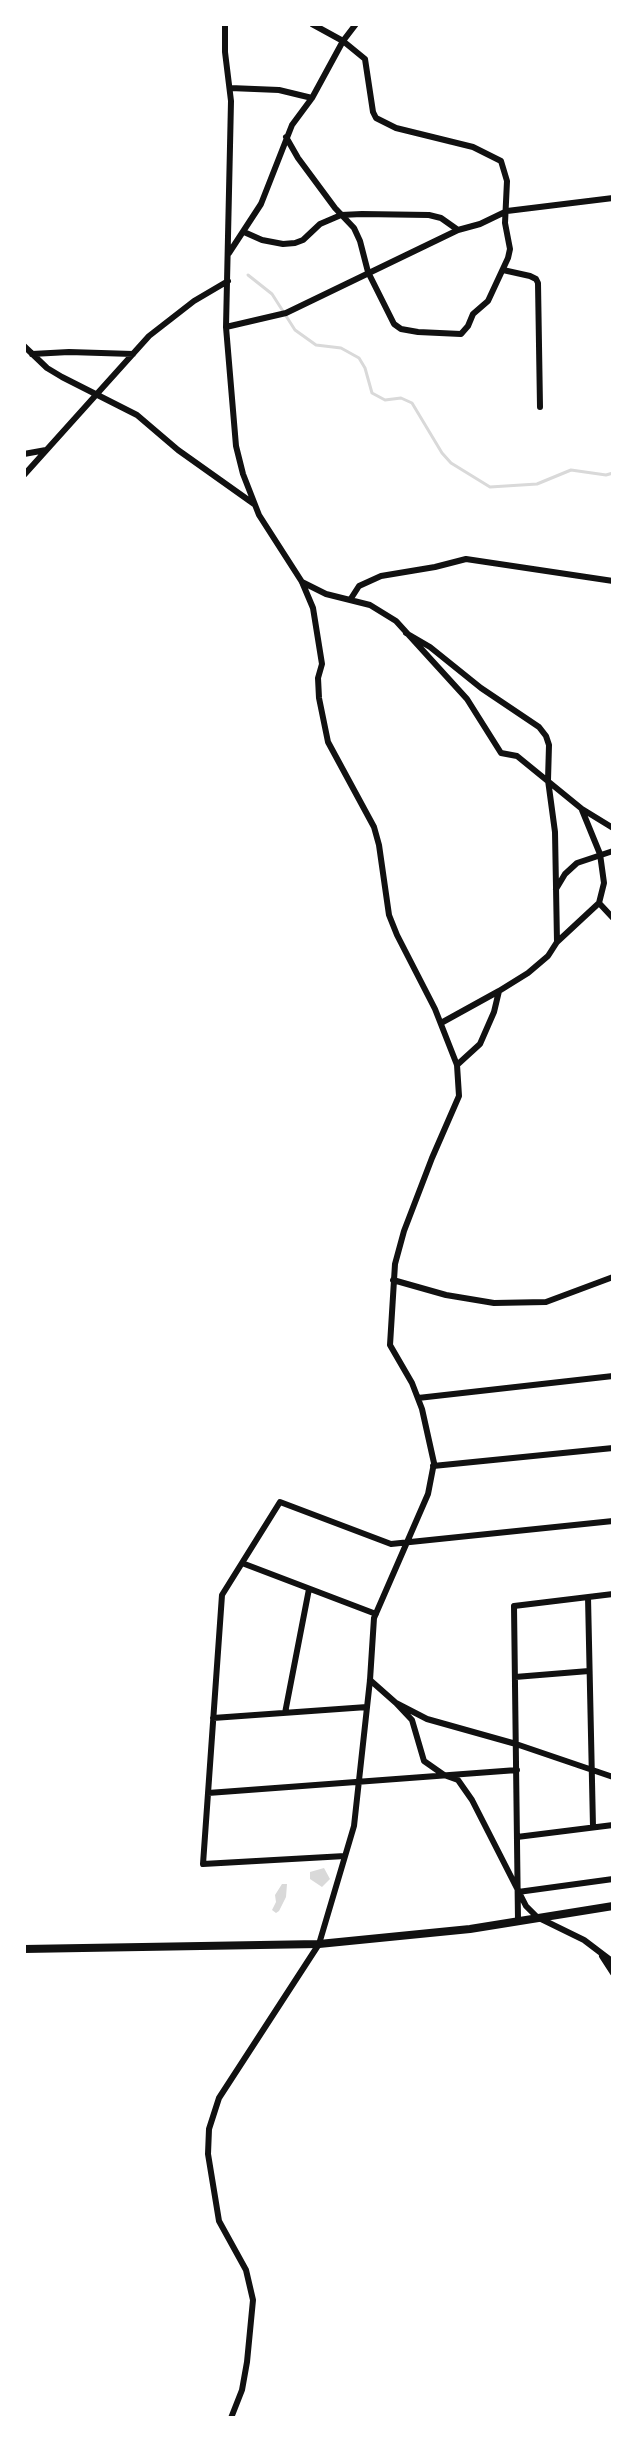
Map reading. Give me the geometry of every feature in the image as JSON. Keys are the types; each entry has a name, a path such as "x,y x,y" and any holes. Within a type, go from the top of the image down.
{"street":[{"path":"225,24 225,52 230,88 226,327 236,446 243,474 255,504 302,582 313,608 322,664 318,678 319,698 328,742 374,827 389,915 396,935 441,1023 457,1065 459,1096 404,1231 395,1264 390,1345 418,1398 430,1441 433,1466 428,1494 376,1614 372,1634 370,1680 354,1826 319,1944 219,2097 209,2129 208,2154 219,2221 246,2270 253,2300 242,2390 231,2418"},
{"path":"286,137 298,158 341,215 354,228 360,240 368,272 394,324 401,329 461,334 468,326 473,314 488,301 510,249 506,228 507,181 501,161 473,147 396,128 376,118 373,112 365,59 343,41 312,24"},
{"path":"229,254 261,204 286,137 298,113 312,98 343,41 356,24"},
{"path":"230,88 279,90 312,98"},
{"path":"226,327 286,313 458,230 480,224 507,211 613,198"},
{"path":"244,232 262,240 283,244 295,243 303,240 320,224 341,215 429,215 441,218 458,230"},
{"path":"503,270 530,276 538,283 540,407"},
{"path":"24,475 149,336 194,301 228,281"},
{"path":"24,346 47,368 137,415 178,450 255,504"},
{"path":"32,354 69,352 134,354"},
{"path":"24,454 46,450"},
{"path":"351,600 359,586 381,576 466,559 613,581"},
{"path":"302,582 326,594 370,605 388,615 468,699 501,753 518,756 582,809 613,828"},
{"path":"406,633 430,647 481,688 539,727 549,745 548,780 555,832 557,942"},
{"path":"441,1023 528,973 548,956 557,942 599,903 604,882 600,854 582,809"},
{"path":"555,890 565,874 577,863 613,851"},
{"path":"599,903 613,918"},
{"path":"457,1065 480,1044 494,1012 499,991"},
{"path":"393,1280 446,1295 494,1303 546,1302 613,1277"},
{"path":"418,1398 613,1376"},
{"path":"433,1466 613,1448"},
{"path":"345,1856 203,1864 222,1595 280,1502 391,1544 613,1521"},
{"path":"242,1563 376,1614"},
{"path":"285,1713 309,1589"},
{"path":"518,1920 514,1606 613,1594"},
{"path":"588,1597 593,1827"},
{"path":"515,1677 589,1671"},
{"path":"370,1680 412,1720 424,1761 444,1775 458,1780 472,1800 526,1906 537,1917 584,1940 613,1962"},
{"path":"396,1703 427,1719 516,1744 613,1777"},
{"path":"213,1718 367,1707"},
{"path":"208,1793 517,1770"},
{"path":"517,1837 613,1825"},
{"path":"518,1892 613,1879"},
{"path":"24,1949 319,1944 470,1929 613,1906"},
{"path":"599,1952 613,1973"}],"shaded area":[{"path":"324,1868 330,1879 322,1887 310,1879 310,1872"},
{"path":"282,1884 287,1884 286,1897 276,1913 272,1910 276,1902 275,1895"}],"waterway":[{"path":"248,275 272,294 295,330 316,345 341,348 359,358 365,368 372,393 385,400 401,398 412,403 442,453 451,463 490,487 537,484 571,470 606,475 613,473"}]}
